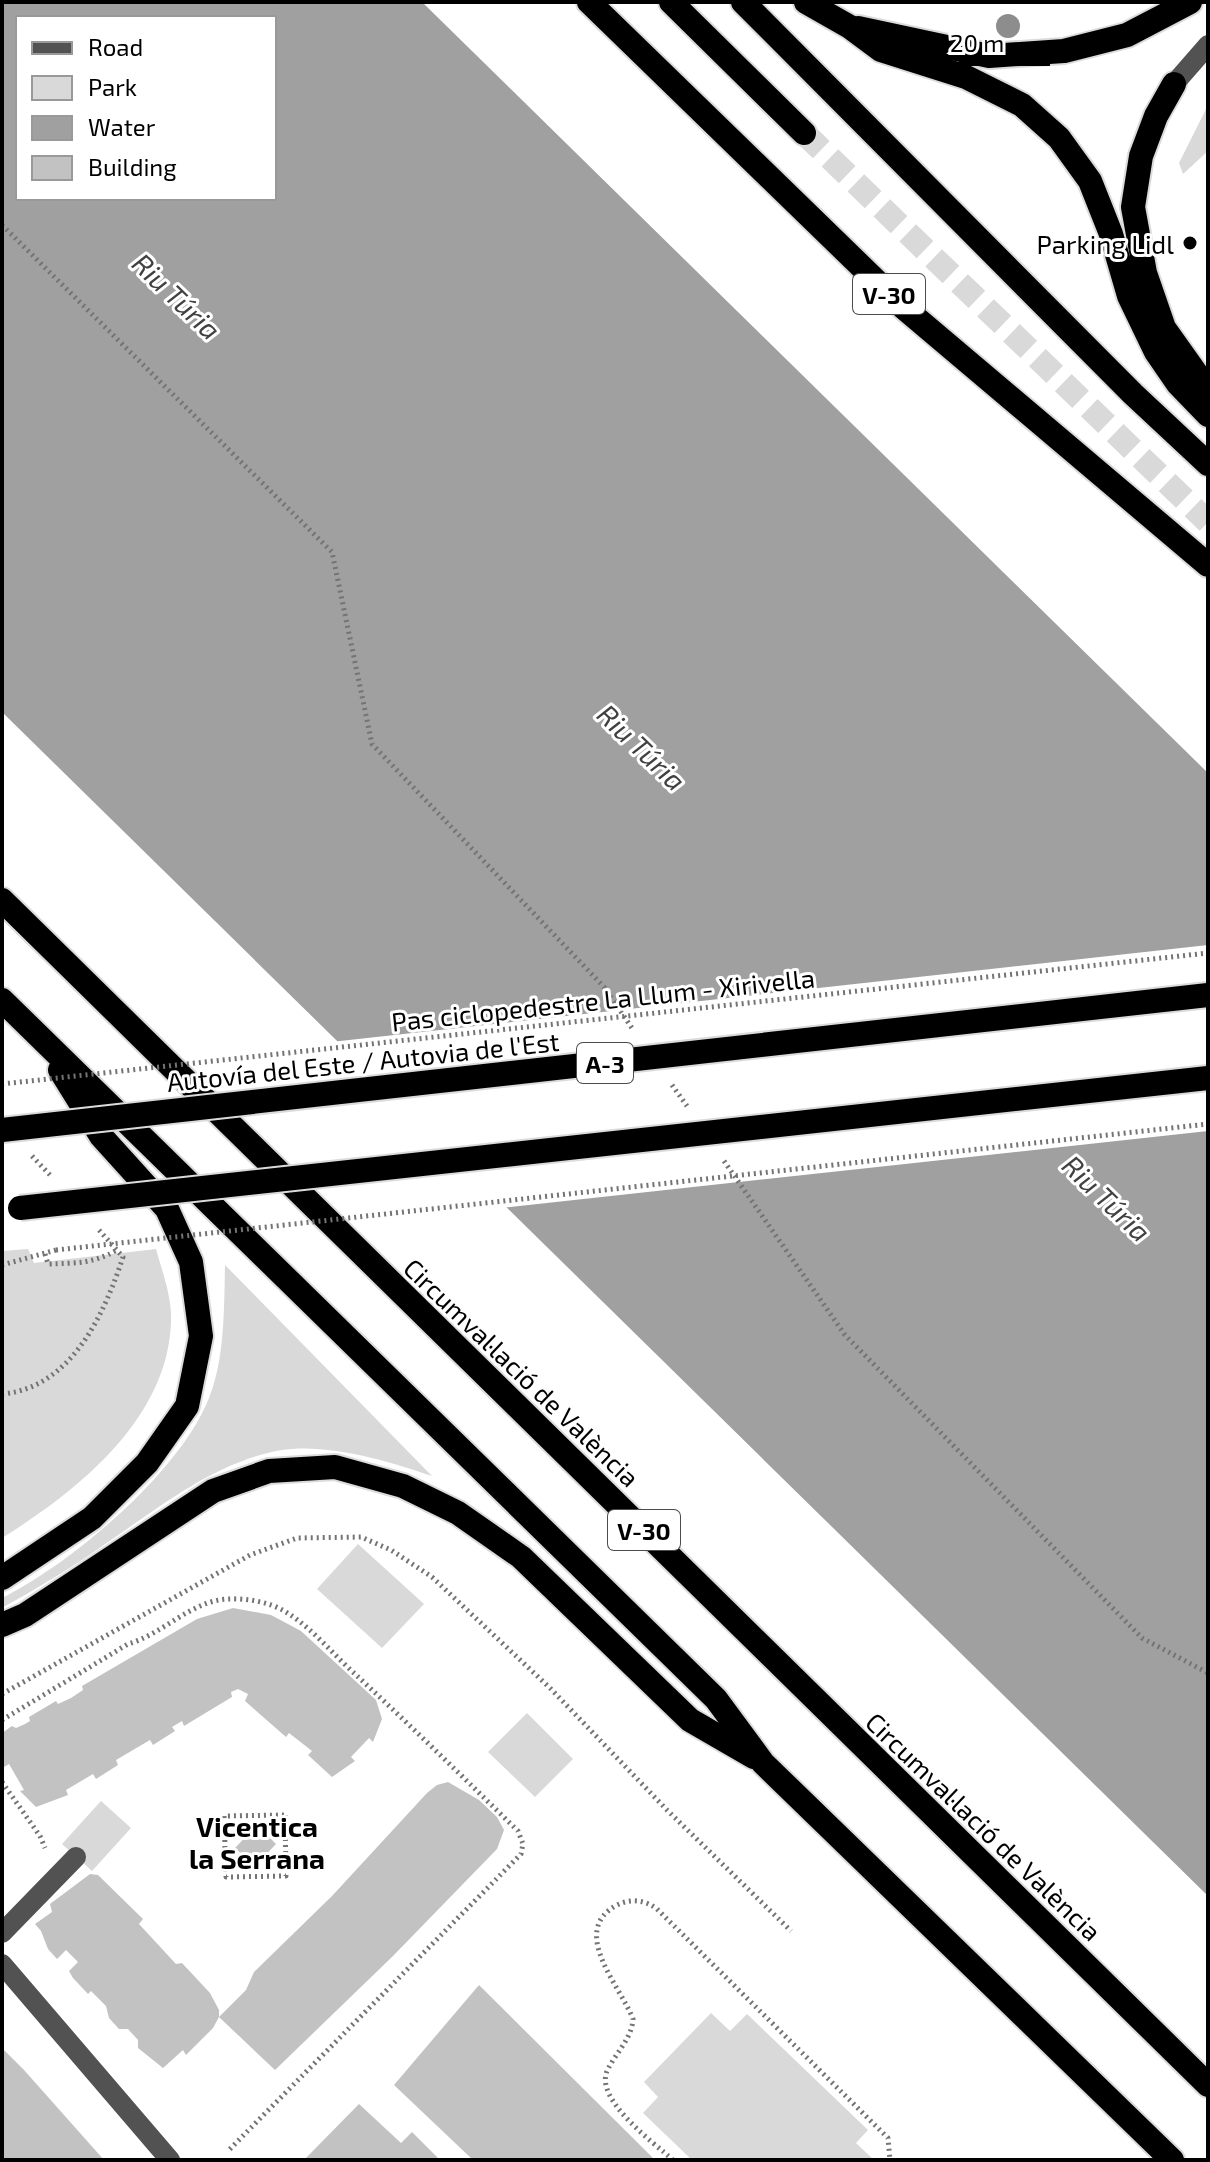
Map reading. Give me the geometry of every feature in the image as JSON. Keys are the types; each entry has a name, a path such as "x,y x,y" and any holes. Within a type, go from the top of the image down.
{"highway":[{"name":"V-30","path":"589,2 903,307 1208,565"},
{"path":"671,2 804,133"},
{"path":"743,2 1133,394 1208,464"},
{"path":"806,2 850,27 881,50 966,77 1022,105 1059,138 1090,181 1111,234 1129,296 1156,352 1178,384 1208,415"},
{"path":"850,27 989,56 1064,51 1127,35 1190,2"},
{"path":"1174,84 1156,116 1141,156 1133,207 1145,273 1164,328 1208,390"},
{"name":"Circumval·lació de València","path":"2,900 1208,2085"},
{"name":"Autovía del Este / Autovia de l'Est","path":"2,1130 1208,995"},
{"name":"V-30","path":"2,1000 716,1699 763,1763 1172,2160"},
{"path":"2,1578 92,1518 147,1463 187,1406 201,1336 191,1262 167,1209 101,1136 40,1037"},
{"path":"11,1209 1208,1078"},
{"path":"2,1625 25,1615 213,1491 269,1471 335,1467 403,1486 458,1513 521,1557 690,1720 763,1763"}],"street":[{"path":"1174,84 1208,45"},
{"path":"2,1933 76,1857"},
{"path":"2,1964 170,2160"}],"path":[{"path":"2,225 332,552 372,744 604,987 640,1039"},
{"name":"Pas ciclopedestre La Llum - Xirivella","path":"2,1084 1208,953"},
{"path":"667,1077 694,1116"},
{"path":"2,1265 56,1250 1208,1124"},
{"path":"23,1146 54,1180"},
{"path":"720,1155 845,1335 1142,1638 1208,1673"},
{"path":"2,1394 22,1392 47,1380 80,1348 98,1319 113,1289 123,1257 96,1226"},
{"path":"45,1254 48,1264 80,1263 97,1261 117,1250"},
{"path":"2,1694 250,1555 297,1538 361,1537 391,1550 432,1577 550,1688 667,1810 791,1931"},
{"path":"2,1720 128,1644 146,1638 201,1606 223,1599 237,1599 276,1607 297,1620 518,1831 523,1844 521,1854 227,2152"},
{"path":"2,1782 44,1842 45,1851"},
{"path":"285,1815 286,1876 226,1877 224,1816 285,1815"},
{"path":"673,2160 619,2110 605,2086 605,2073 632,2028 633,2019 601,1959 596,1934 604,1915 625,1902 648,1902 657,1909 888,2138 890,2160"}],"green space":[{"path":"1208,105 1208,151 1183,174 1179,163"},
{"path":"28,1249 34,1263 156,1249 168,1293 171,1320 166,1356 155,1389 115,1448 61,1497 2,1538 2,1251"},
{"path":"225,1265 432,1476 378,1459 338,1451 300,1448 258,1456 192,1486 71,1567 2,1608 2,1598 60,1562 121,1513 174,1456 195,1426 209,1398 218,1366 223,1333"},
{"path":"358,1544 424,1604 382,1648 317,1589"},
{"path":"527,1713 573,1759 535,1797 488,1752"},
{"path":"101,1801 131,1828 92,1871 62,1844"},
{"path":"711,2013 730,2031 747,2014 868,2130 856,2143 874,2160 692,2160 643,2113 658,2097 644,2082"}],"water":[{"name":"Riu Túria","path":"2,2 422,2 1208,773 1208,1896 2,712"}],"pier":[{"path":"1208,945 1208,1131 501,1208 331,1042"}],"building":[{"path":"233,1608 271,1615 301,1631 376,1700 382,1719 373,1742 369,1738 351,1757 355,1761 332,1777 308,1755 312,1751 289,1733 286,1737 245,1701 248,1694 238,1689 231,1692 232,1697 184,1726 182,1721 172,1727 175,1731 153,1745 150,1740 116,1760 118,1765 96,1779 93,1774 66,1790 68,1795 36,1807 20,1791 24,1790 9,1764 4,1767 2,1763 2,1733 12,1726 16,1728 25,1724 30,1721 29,1717 56,1701 58,1704 71,1698 83,1690 82,1686 197,1619"},
{"path":"448,1782 479,1800 497,1817 504,1830 497,1849 393,1956 275,2070 219,2017 246,1990 254,1972 332,1896 437,1785"},
{"path":"257,1825 276,1844 255,1866 235,1848"},
{"path":"90,1874 98,1875 143,1919 139,1924 176,1964 182,1963 210,1993 219,2010 213,2028 186,2055 183,2050 163,2068 138,2048 138,2040 128,2029 119,2029 109,2018 106,2006 91,1991 88,1994 73,1978 69,1971 78,1962 66,1950 57,1959 35,1924 52,1912 50,1904"},
{"path":"479,1985 655,2160 473,2160 394,2085"},
{"path":"2,2048 24,2070 104,2160 2,2160"},
{"path":"359,2104 401,2143 412,2132 440,2160 304,2160"}],"tunnel":[{"path":"804,133 1208,522"}],"place":[{"name":"Parking Lidl","path":"1190,243"}],"district":[{"name":"Vicentica la Serrana","path":"257,1842"}]}
